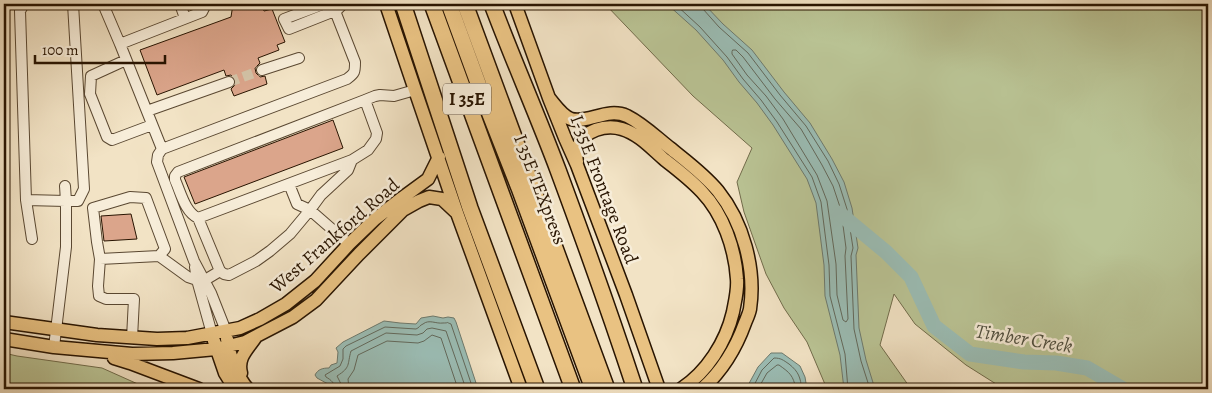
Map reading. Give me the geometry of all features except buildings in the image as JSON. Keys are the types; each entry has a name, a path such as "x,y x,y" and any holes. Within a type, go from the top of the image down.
{"highway":[{"path":"403,4 464,210 517,334 537,389"},
{"name":"I 35E","path":"432,4 572,389"},
{"name":"I 35E TEXpress","path":"449,4 482,94 527,188 571,308 593,389"},
{"name":"I 35E","path":"466,4 527,188"},
{"path":"492,4 557,169 636,389"},
{"path":"571,308 607,389"}],"main road":[{"path":"386,4 439,157 464,210 503,341 521,389"},
{"name":"I-35E Frontage Road","path":"515,4 549,98 577,165 626,295 658,389"},
{"path":"549,98 566,116 572,119 585,119 608,113 624,115 637,121 702,174 718,191 740,228 750,270 750,310 734,348 720,369 702,389"},
{"path":"577,165 577,148 584,138 598,128 621,128 634,134 691,181 704,193 715,209 727,235 734,260 737,280 736,300 731,323 722,342 697,377 681,389"},
{"name":"West Frankford Road","path":"4,322 97,336 157,339 187,338 240,328 286,304 315,281 375,219 428,179 439,157"},
{"name":"West Frankford Road","path":"4,339 54,347 132,354 174,354 222,348 245,342 293,318 316,300 404,210 429,196 442,199 464,210"},
{"path":"349,244 359,254"},
{"path":"226,331 222,348 225,373 242,387"},
{"path":"212,334 222,348"},
{"path":"242,387 240,359 256,337"},
{"path":"87,350 130,363 199,389"}],"lane":[{"path":"24,4 20,11 26,200 32,239"},
{"path":"73,4 84,189 78,201"},
{"path":"104,4 162,149"},
{"path":"180,4 185,18"},
{"path":"120,44 202,12 206,4"},
{"path":"212,334 201,280 157,162 158,155 162,149 347,79 352,75 355,71 355,62 339,7 286,24 324,4"},
{"path":"262,70 299,58"},
{"path":"126,60 91,76 90,94 107,136 112,140 152,125"},
{"path":"147,110 229,82"},
{"path":"352,160 348,170 322,195 290,234 256,261 229,275 220,271 198,218 188,211 175,180 178,172 364,100 375,96 394,96 415,90"},
{"path":"198,218 352,160 368,150 377,133 364,100"},
{"path":"289,184 297,204 310,210 349,244"},
{"path":"54,347 66,247 65,186"},
{"path":"26,200 78,201 93,208 130,197 146,198 165,249 159,256"},
{"path":"93,208 100,258 98,286 100,296 106,299 134,299 132,338"},
{"path":"100,258 159,256 188,277 201,280 220,271"},
{"path":"201,280 211,293 226,331"}],"green space":[{"path":"605,4 1208,4 1208,389 1004,389 966,365 915,324 894,294 880,345 911,389 827,389 807,342 784,308 766,274 744,212 737,182 752,148 693,96"},
{"path":"4,353 102,368 149,389 4,389"}],"water":[{"path":"667,4 704,4 752,50 810,123 832,159 844,182 852,208 858,248 856,255 859,328 875,389 844,389 840,355 825,296 824,265 816,203 807,179 773,125 723,60 696,30"},
{"path":"433,316 454,318 478,389 331,389 328,384 315,375 319,370 329,368 337,363 338,352 336,348 343,342 384,321 416,324 421,318"},
{"path":"771,353 782,353 800,366 805,377 807,389 746,389 758,367"}],"waterway":[{"name":"Timber Creek","path":"839,213 886,252 911,277 934,326 970,354 1024,362 1056,363 1087,368 1123,389"}],"tunnel":[{"path":"229,82 262,70"}]}
